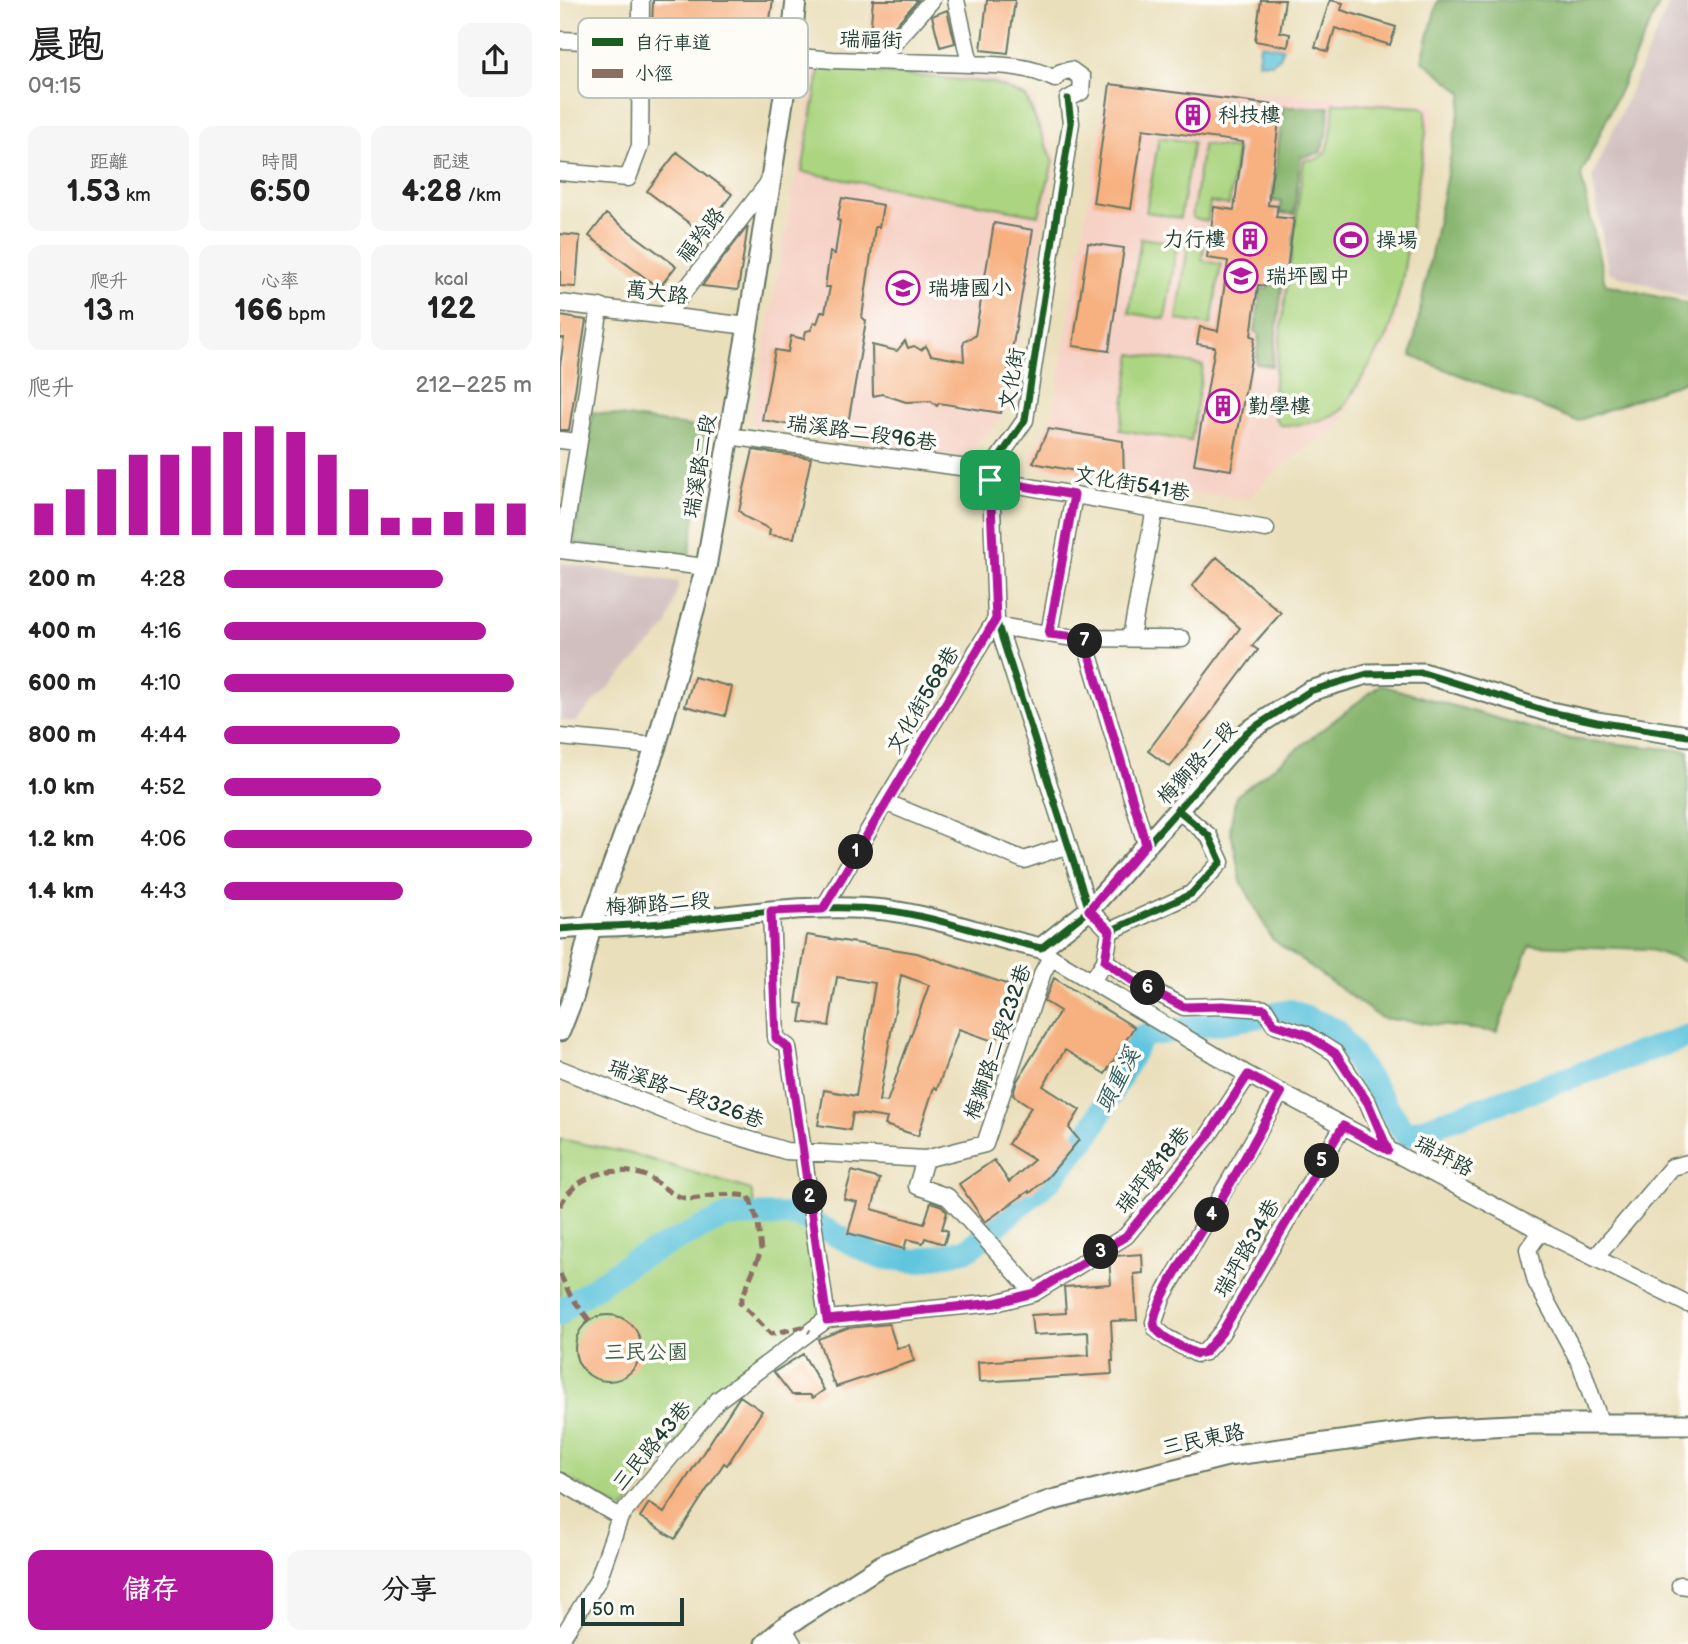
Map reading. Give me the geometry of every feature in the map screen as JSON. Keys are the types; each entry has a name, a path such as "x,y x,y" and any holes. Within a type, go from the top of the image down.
{"street":[{"path":"641,0 641,18"},
{"name":"瑞溪路二段","path":"794,18 796,0"},
{"path":"878,61 932,0"},
{"path":"956,0 970,64 1037,70 1055,79"},
{"name":"瑞福街","path":"560,40 578,41"},
{"name":"瑞福街","path":"808,58 970,64"},
{"path":"1066,70 1075,72 1082,78 1081,92 1068,99 1056,93 1055,79 1066,70"},
{"path":"560,172 628,178 640,146 640,98"},
{"name":"瑞溪路二段","path":"560,1031 574,995 591,926 656,746 706,567 748,326 783,98"},
{"name":"文化街","path":"990,476 1025,420 1071,122 1068,99"},
{"name":"福羚路","path":"665,316 770,181"},
{"name":"萬大路","path":"560,303 748,326"},
{"path":"600,307 561,550 706,567"},
{"name":"瑞溪路二段96巷","path":"729,436 990,476"},
{"path":"560,440 578,442"},
{"path":"990,476 997,623 1089,910 1110,931"},
{"name":"文化街541巷","path":"990,476 1074,495 1266,528"},
{"path":"1049,634 1074,495"},
{"path":"1131,638 1155,509"},
{"path":"997,623 1084,638 1182,639"},
{"name":"文化街568巷","path":"823,909 885,802 997,623"},
{"path":"1084,638 1146,844"},
{"name":"梅獅路二段","path":"560,929 658,923 771,911 885,910 953,923 1046,952 1089,910 1247,732 1310,691 1367,674 1423,673 1546,711 1688,736"},
{"path":"560,737 656,746"},
{"path":"885,802 1024,860 1068,845"},
{"path":"1110,931 1191,894 1221,862 1209,836 1177,809"},
{"path":"771,911 776,1038 788,1048 827,1320"},
{"path":"1092,981 1105,961 1110,931"},
{"name":"瑞坪路","path":"1046,952 1248,1075 1541,1231 1688,1304"},
{"name":"梅獅路二段232巷","path":"926,1159 985,1144 1043,972 1046,952"},
{"path":"1105,961 1133,981 1184,1007 1265,1009 1274,1024 1305,1034 1335,1053 1368,1103 1388,1150"},
{"name":"瑞溪路一段326巷","path":"560,1069 701,1125 786,1151 926,1159"},
{"name":"瑞坪路18巷","path":"827,1320 995,1303 1034,1293 1126,1236 1208,1136 1248,1075"},
{"name":"瑞坪路34巷","path":"1281,1093 1163,1296 1154,1322 1156,1329 1167,1338 1197,1354 1205,1352 1222,1332 1343,1126"},
{"path":"926,1159 917,1186 948,1197 1034,1293"},
{"path":"1595,1258 1672,1167 1688,1163"},
{"path":"1541,1231 1528,1249 1536,1282 1581,1365 1601,1422"},
{"name":"三民路43巷","path":"560,1641 598,1580 620,1517 718,1400 827,1320"},
{"name":"三民東路","path":"765,1644 788,1636 883,1565 966,1531 1049,1500 1227,1456 1431,1429 1601,1422 1688,1424"},
{"path":"560,1481 620,1517"}],"shaded area":[{"path":"1671,0 1688,0 1688,298 1608,272 1592,177"},
{"name":"瑞塘國小","path":"816,62 993,77 1032,96 1057,161 1004,415 966,458 751,423"},
{"name":"瑞坪國中","path":"1108,81 1435,105 1394,334 1336,429 1281,466 1249,498 1172,492 1030,466 1030,455 1053,415"},
{"path":"560,563 679,582 667,627 575,722 560,720"}],"green space":[{"path":"1438,0 1661,0 1581,175 1605,284 1688,304 1688,380 1577,421 1411,356 1463,93 1422,60"},
{"path":"820,67 993,83 1026,97 1053,162 1039,215 802,172"},
{"name":"操場","path":"1334,103 1421,107 1426,110 1426,133 1402,281 1388,335 1343,409 1313,422 1280,425 1275,418 1279,392 1273,391 1304,160 1317,159 1327,150"},
{"path":"1283,107 1329,107 1327,134 1320,153 1301,157 1294,214 1280,213 1281,202 1272,201"},
{"path":"1159,137 1193,142 1180,218 1146,212"},
{"path":"1203,144 1237,149 1229,205 1210,202 1208,221 1192,218"},
{"path":"1141,238 1177,243 1165,319 1129,313"},
{"path":"1188,244 1204,247 1202,261 1221,264 1211,325 1177,320"},
{"path":"1271,278 1283,280 1272,366 1256,364 1259,334 1255,332 1261,289 1267,289"},
{"path":"1132,354 1203,365 1191,441 1120,430"},
{"path":"593,412 708,429 689,557 574,543"},
{"path":"1380,685 1570,739 1688,751 1688,963 1648,949 1530,945 1497,1032 1381,1018 1272,939 1241,881 1230,828 1236,796"},
{"name":"三民公園","path":"560,1139 632,1154 751,1190 757,1216 797,1215 816,1225 827,1319 701,1412 624,1510 560,1474"}],"water":[{"path":"1260,44 1283,48 1280,57 1272,63 1258,62"}],"building":[{"path":"653,0 773,0 770,18 652,18"},
{"path":"873,0 918,0 877,46 869,47"},
{"path":"987,0 1015,0 1008,53 981,50"},
{"path":"1261,0 1285,0 1280,32 1290,34 1288,47 1255,41"},
{"path":"1330,0 1343,3 1341,10 1396,27 1390,45 1335,28 1328,52 1315,47"},
{"path":"947,10 955,43 940,47 932,16"},
{"path":"1110,84 1281,106 1268,205 1278,206 1276,217 1294,219 1286,277 1267,274 1265,286 1258,285 1251,336 1255,337 1231,470 1194,464 1215,347 1197,344 1200,327 1218,331 1228,261 1207,258 1214,207 1234,210 1243,142 1143,129 1131,209 1093,203"},
{"path":"677,152 732,194 702,233 647,191"},
{"path":"842,198 883,205 879,227 875,227 862,317 866,321 846,435 762,420 775,350 788,352 791,336 804,339 806,331 811,330 814,322 817,323 821,312 825,312 830,287 825,287 830,252 835,254 840,221 837,220"},
{"path":"606,214 676,266 659,288 589,236"},
{"path":"994,223 1033,230 1001,413 939,403 937,406 931,401 906,402 882,394 873,396 872,345 897,351 905,341 908,348 914,346 921,350 926,346 931,355 964,361 965,340 975,336"},
{"path":"748,226 738,290 702,286 710,275"},
{"path":"560,234 580,236 576,287 560,286"},
{"path":"1088,243 1124,248 1109,351 1073,346"},
{"path":"560,316 586,320 569,430 560,430 560,366 564,338 560,338"},
{"path":"1048,429 1123,441 1124,480 1033,463"},
{"path":"753,450 811,458 794,538 769,535 770,529 739,511"},
{"path":"1217,557 1281,613 1252,646 1258,650 1170,767 1148,751 1240,628 1192,586"},
{"path":"694,677 732,687 725,716 685,706"},
{"path":"807,935 917,953 1015,987 996,1042 959,1029 937,1089 934,1087 918,1136 885,1125 887,1118 853,1113 850,1130 818,1125 824,1090 856,1096 875,983 837,977 829,1026 800,1022 803,1004 796,1003","holes":["901,975 929,985 887,1102 879,1101"]},
{"path":"1054,978 1134,1027 1105,1074 1065,1050 1043,1086 1080,1110 1069,1128 1079,1140 1048,1177 1030,1193 1029,1191 985,1222 959,1184 994,1160 1009,1182 1034,1160 1008,1144 1031,1107 1013,1095 1017,1081 1060,1011 1044,1001"},
{"path":"852,1171 880,1179 872,1209 924,1224 931,1202 942,1206 947,1212 942,1229 948,1231 944,1244 925,1238 923,1243 907,1239 904,1249 848,1233 857,1202 844,1199"},
{"path":"1142,1254 1143,1273 1134,1274 1137,1320 1111,1321 1112,1374 979,1382 978,1362 1089,1355 1088,1332 1033,1335 1031,1315 1066,1313 1064,1287 1111,1284 1109,1259 1114,1256"},
{"path":"608,1315 631,1325 641,1348 631,1371 608,1381 585,1371 575,1348 585,1325"},
{"path":"889,1324 897,1348 909,1345 914,1361 836,1387 818,1339 847,1328"},
{"path":"803,1354 824,1390 813,1398 810,1395 792,1395 774,1372"},
{"path":"740,1396 762,1411 727,1465 724,1463 675,1539 640,1517 649,1503 664,1513"}],"waterway":[{"name":"頭重溪","path":"560,1314 632,1261 727,1216 797,1215 879,1257 917,1261 969,1249 1052,1178 1090,1132 1142,1036 1291,1011 1336,1030 1406,1135 1688,1036"}],"marked path":[{"path":"560,1206 567,1195 584,1180 595,1175 619,1171 643,1175 673,1194 685,1198 725,1194 749,1196 758,1223 761,1251 740,1303 771,1334 802,1327 810,1332"},
{"path":"560,1274 570,1295 590,1321"}],"cycle path":[{"path":"1068,99 1071,123 1025,420 990,471 996,619 1089,910 1110,931 1191,894 1221,862 1209,836 1177,809"},
{"path":"560,929 661,923 801,909 857,908 925,917 1041,948 1089,910 1247,732 1310,691 1367,674 1423,673 1546,711 1688,736"}],"place":[{"name":"科技樓","path":"1193,115"},
{"name":"力行樓","path":"1250,239"},
{"name":"操場","path":"1351,240"},
{"name":"瑞坪國中","path":"1241,276"},
{"name":"瑞塘國小","path":"903,288"},
{"name":"勤學樓","path":"1223,406"}],"route":[{"path":"990,480 1074,495 1049,634 1084,638 1146,844 1089,910 1110,931 1105,961 1133,981 1184,1007 1265,1009 1274,1024 1305,1034 1335,1053 1368,1103 1388,1150 1343,1126 1222,1332 1205,1352 1197,1354 1167,1338 1156,1329 1154,1322 1163,1296 1281,1093 1248,1075 1208,1136 1126,1236 1034,1293 995,1303 827,1320 788,1048 776,1038 771,911 823,909 996,619 990,480"}]}
